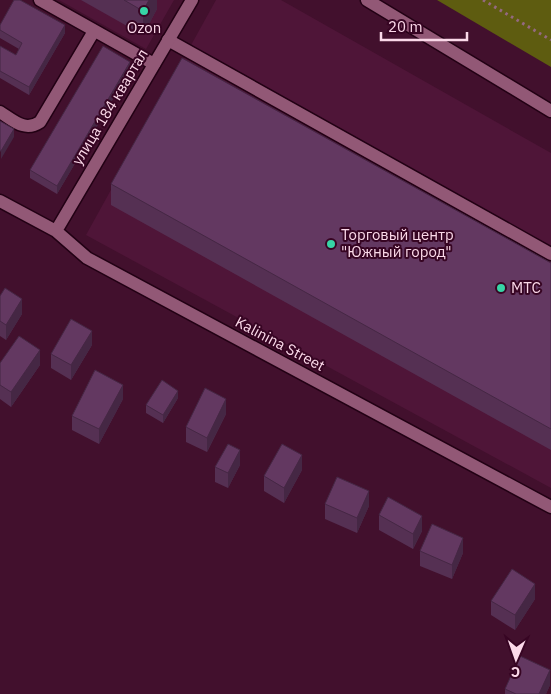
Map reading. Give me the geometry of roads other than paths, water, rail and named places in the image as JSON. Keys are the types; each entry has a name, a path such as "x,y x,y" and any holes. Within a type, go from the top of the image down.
{"street":[{"path":"40,0 154,64"},
{"path":"367,0 551,110"},
{"name":"улица 184 квартал","path":"56,231 168,40 187,2"},
{"path":"0,112 23,126 33,127 40,122 94,31"},
{"path":"168,40 551,254"},
{"name":"Kalinina Street","path":"0,200 56,231 87,258 551,507"}],"place":[{"name":"Ozon","path":"144,11"},
{"name":"Торговый центр \"Южный город\"","path":"331,244"},
{"name":"МТС","path":"501,288"}]}
